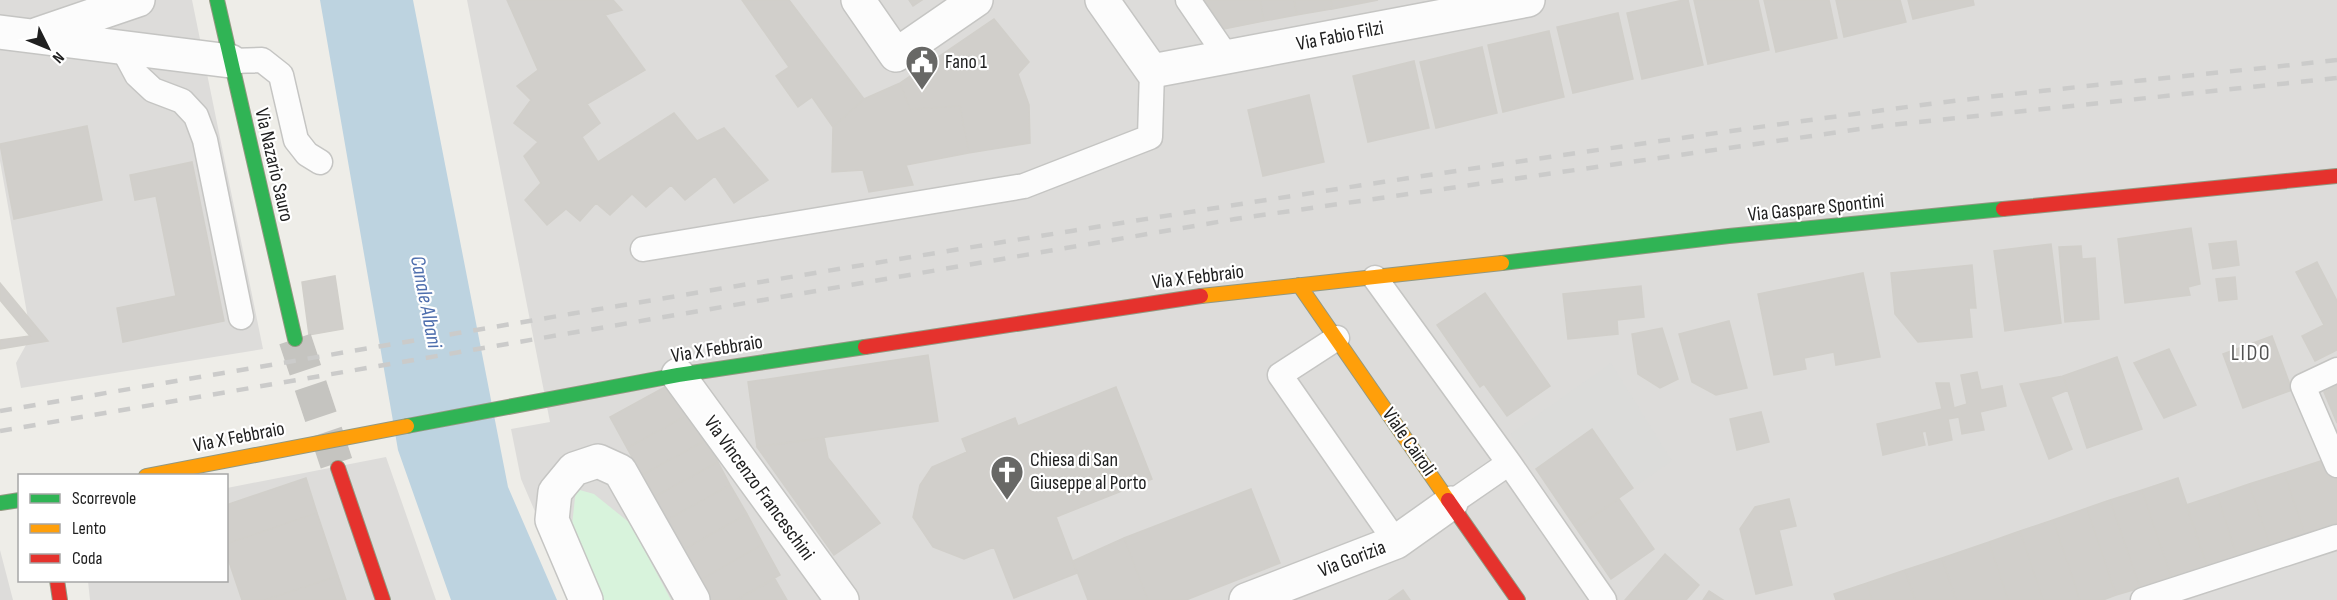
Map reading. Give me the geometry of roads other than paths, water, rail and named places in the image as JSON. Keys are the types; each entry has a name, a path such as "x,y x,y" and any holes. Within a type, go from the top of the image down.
{"street":[{"path":"14,34 128,5 138,0"},
{"name":"Via Nazario Sauro","path":"217,0 295,339"},
{"path":"858,0 896,55 976,0"},
{"path":"1102,0 1152,71"},
{"name":"Via Fabio Filzi","path":"1152,71 1528,0"},
{"path":"14,34 230,61"},
{"name":"Via Gaspare Spontini","path":"1299,285 1730,236 2337,176"},
{"name":"Viale Cairoli","path":"1299,285 1518,600"},
{"name":"Via X Febbraio","path":"156,474 344,436 678,375 1191,297 1299,285"},
{"name":"Via Vincenzo Franceschini","path":"678,375 842,600"},
{"path":"586,600 552,519 555,492 574,469 598,461 620,471 693,600"},
{"path":"338,468 382,600"},
{"path":"0,503 18,500"},
{"name":"Via Gorizia","path":"1246,600 1396,542 1451,504"},
{"path":"57,582 60,600"}],"lane":[{"path":"1188,0 1227,57"},
{"path":"122,47 137,75 153,90 182,101 196,116 205,140 241,317"},
{"path":"230,61 262,60 281,75 296,140 307,154 320,162"},
{"path":"643,249 1024,186 1150,137 1152,71"},
{"path":"1375,278 1509,463 1604,600"},
{"path":"1337,338 1280,375 1396,542"},
{"path":"2337,370 2303,386 2337,465"},
{"path":"1451,504 1509,463"},
{"path":"2143,600 2337,537"}],"water":[{"name":"Canale Albani","path":"320,0 413,0 508,487 557,600 451,600 398,450"}],"tunnel":[{"path":"295,339 338,468"}],"railway":[{"path":"0,411 937,253 1407,178 1934,103 2337,60"},
{"path":"0,431 1235,219 1881,126 2337,78"}],"place":[{"name":"Fano 1","path":"922,91"},
{"name":"Chiesa di San Giuseppe al Porto","path":"1007,501"}],"district":[{"name":"LIDO","path":"2251,353"}]}
